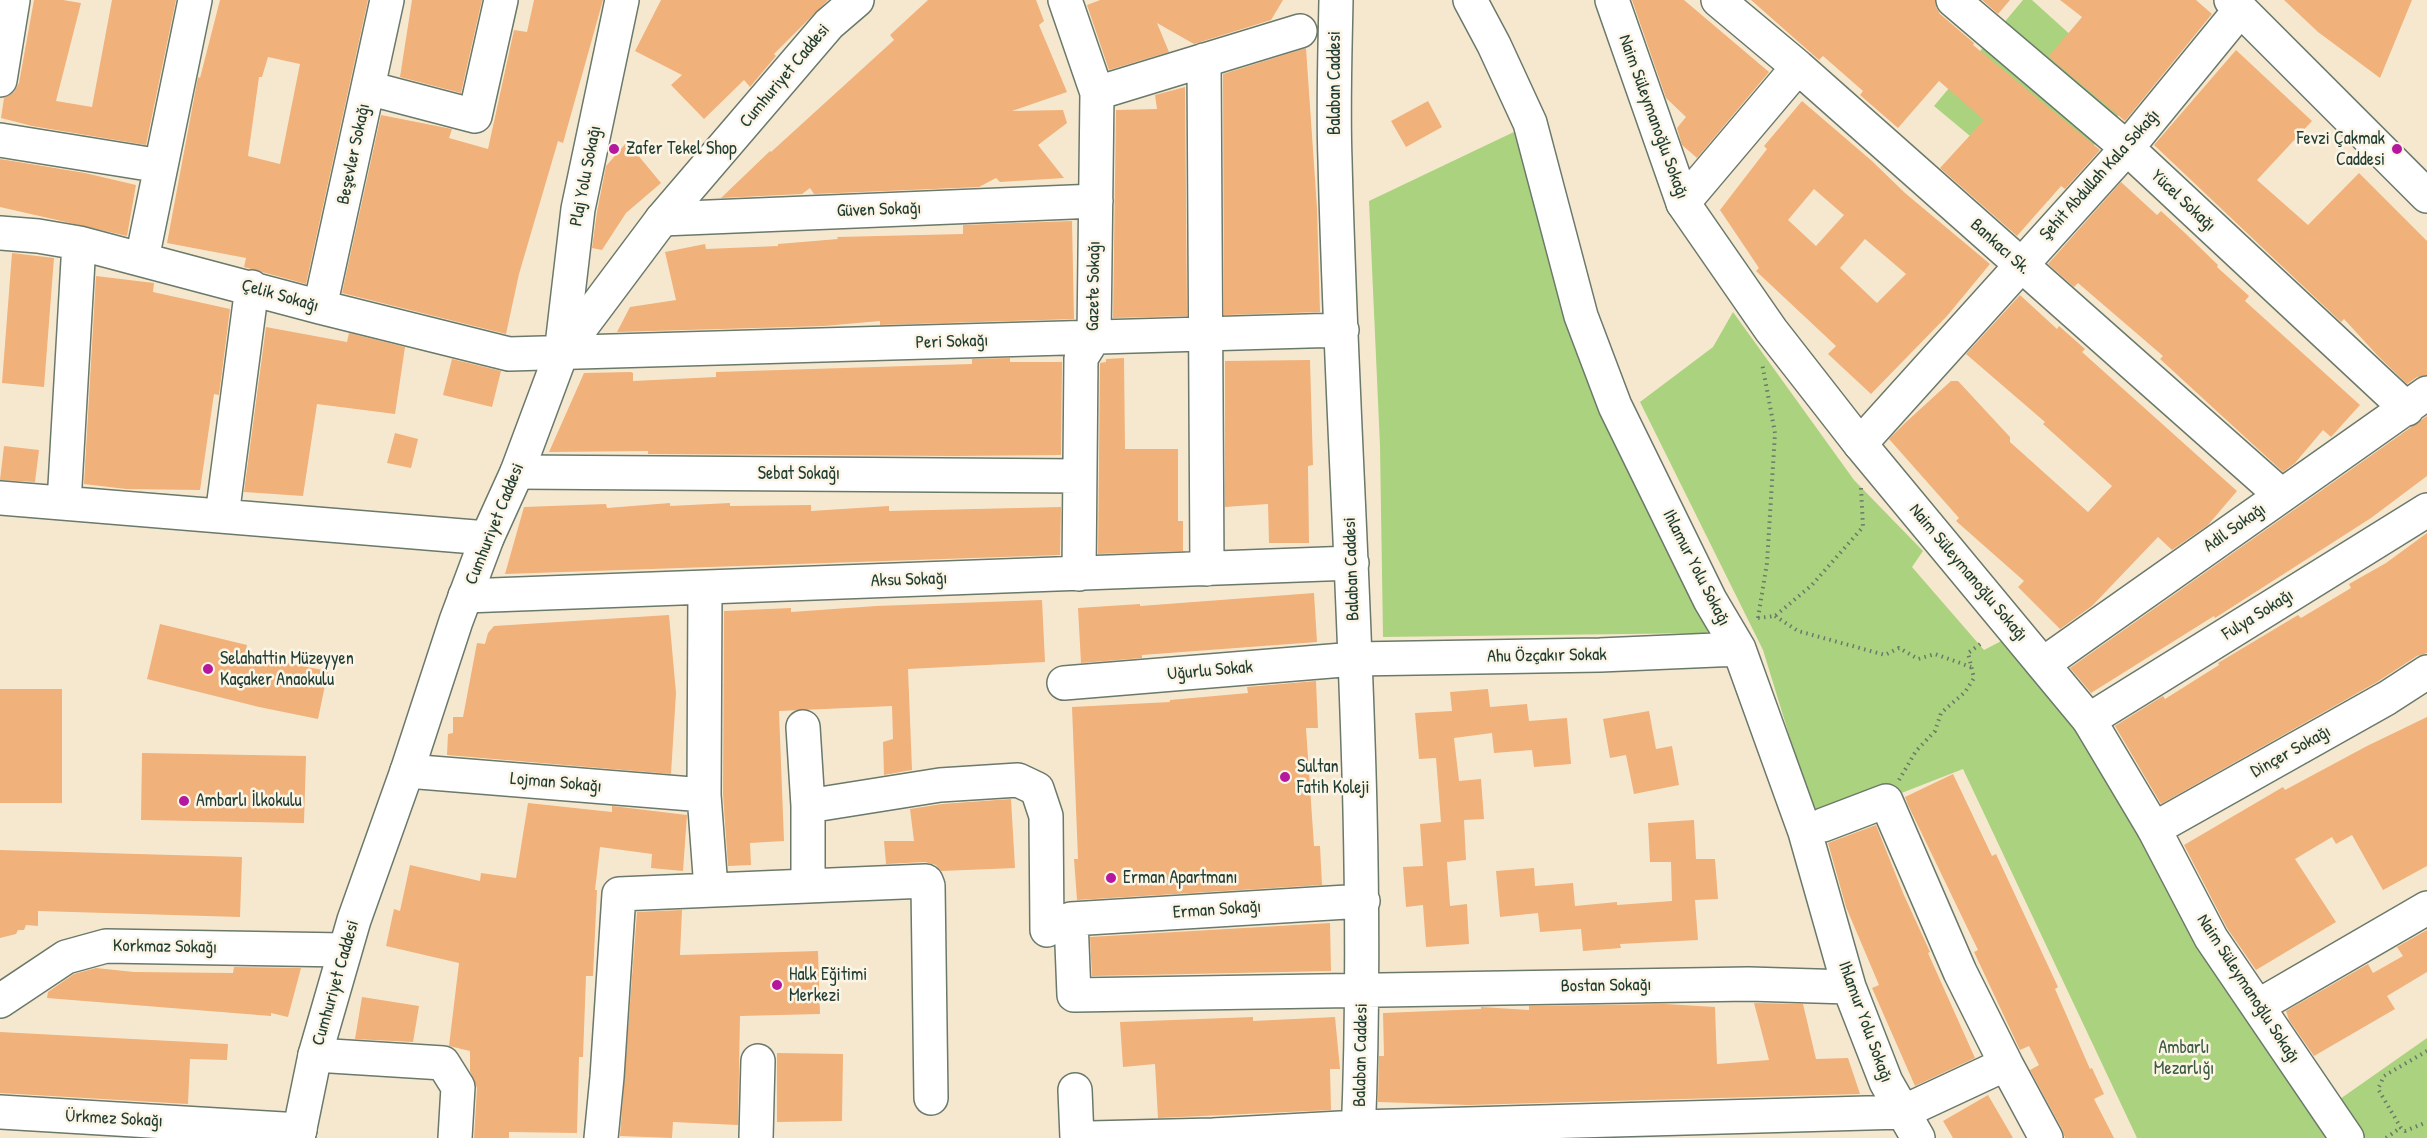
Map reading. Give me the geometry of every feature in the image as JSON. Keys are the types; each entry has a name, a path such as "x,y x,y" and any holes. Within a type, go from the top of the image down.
{"street":[{"path":"0,80 13,0"},
{"path":"142,259 195,0"},
{"name":"Beşevler Sokağı","path":"320,307 387,0"},
{"path":"368,88 475,116 501,0"},
{"name":"Plaj Yolu Sokağı","path":"561,354 578,209 622,0"},
{"name":"Cumhuriyet Caddesi","path":"299,1134 315,1055 344,950 465,596 487,538 517,472 561,354 662,219 829,24 857,0"},
{"name":"Gazete Sokağı","path":"1065,0 1097,93 1094,338 1082,358 1079,574"},
{"name":"Balaban Caddesi","path":"1335,0 1335,159 1363,901 1359,1132"},
{"name":"Ihlamur Yolu Sokağı","path":"1470,0 1494,45 1530,123 1581,316 1615,406 1710,600 1743,635 1805,832 1849,987 1886,1082 1911,1125"},
{"name":"Naim Süleymanoğlu Sokağı","path":"1611,0 1683,203 1771,330 1868,452 2089,720 2154,830 2211,938 2347,1138"},
{"name":"Bankacı Sk.","path":"1718,0 1798,67 2281,495"},
{"name":"Yücel Sokağı","path":"1953,0 2417,401"},
{"path":"2235,5 2279,46 2427,196"},
{"name":"Şehit Abdullah Kala Sokağı","path":"1868,452 2019,265 2127,148 2235,5"},
{"path":"1097,93 1300,31"},
{"path":"1203,60 1207,569"},
{"path":"1683,203 1798,67"},
{"path":"0,140 161,166"},
{"name":"Güven Sokağı","path":"662,219 1095,201"},
{"name":"Çelik Sokağı","path":"0,234 38,236 79,243 509,354 561,354"},
{"path":"64,503 79,243"},
{"path":"222,516 252,287"},
{"name":"Peri Sokağı","path":"561,354 1342,330"},
{"name":"Adil Sokağı","path":"2043,664 2417,401"},
{"name":"Sebat Sokağı","path":"517,472 1080,476"},
{"path":"0,498 487,538"},
{"name":"Fulya Sokağı","path":"2089,720 2427,510"},
{"name":"Aksu Sokağı","path":"465,596 1352,563"},
{"path":"705,588 705,795 711,889"},
{"name":"Ahu Özçakır Sokak","path":"1355,659 1600,656 1743,635"},
{"name":"Uğurlu Sokak","path":"1064,683 1355,659"},
{"name":"Dinçer Sokağı","path":"2154,830 2387,698 2427,672"},
{"path":"803,727 808,806 807,885"},
{"name":"Lojman Sokağı","path":"407,771 705,795"},
{"path":"808,806 940,785 1018,780 1037,789 1046,816 1059,925"},
{"path":"1823,825 1886,801 1960,972 2046,1138"},
{"path":"601,1138 619,894 926,881 928,886 931,1098"},
{"name":"Erman Sokağı","path":"1059,925 1363,901"},
{"path":"2258,1006 2427,908"},
{"name":"Bostan Sokağı","path":"1059,925 1074,995 1749,984 1849,987"},
{"name":"Korkmaz Sokağı","path":"0,1001 66,957 106,946 344,950"},
{"path":"315,1055 443,1063 458,1087 455,1138"},
{"path":"756,1138 758,1061"},
{"path":"1091,1138 1911,1125 2006,1064"},
{"path":"1075,1090 1077,1138"},
{"name":"Ürkmez Sokağı","path":"0,1112 299,1134"}],"path":[{"path":"1743,635 1767,563 1775,433 1761,358 1761,338 1771,330"},
{"path":"1743,635 1775,616 1812,585 1863,527 1860,476 1868,452"},
{"path":"1775,616 1798,631 1885,655 1899,648 1918,659 1935,654 1971,667"},
{"path":"1886,801 1916,751 1935,731 1941,713 1965,692 1974,678 1968,653 1983,642"},
{"path":"2405,1131 2378,1089 2379,1082 2384,1076 2427,1051"},
{"path":"2405,1131 2427,1122"},
{"path":"2386,1138 2401,1128"},
{"path":"2405,1131 2405,1138"}],"green space":[{"path":"2023,0 2032,0 2136,94 2048,201 1934,106"},
{"path":"1518,130 1708,633 1383,637 1380,446 1369,201"},
{"name":"Ambarlı Mezarlığı","path":"1733,312 1854,480 1923,551 1912,567 1984,650 2009,637 2078,731 2202,947 2328,1138 2137,1138 1963,769 1817,826 1763,650 1640,402 1713,347"},
{"path":"2427,1038 2427,1138 2364,1138 2340,1099"}],"building":[{"path":"34,0 63,0 81,3 56,101 92,107 112,0 176,0 146,145 32,126 1,118 4,98 14,92 19,83"},
{"path":"220,0 368,0 306,284 244,267 246,258 167,243 198,77 200,78","holes":["268,57 300,64 280,164 248,156 259,77 262,77"]},
{"path":"412,0 482,0 461,93 400,77"},
{"path":"534,0 603,0 563,143 558,141 519,274 506,334 342,293 381,115 452,129 449,138 488,149 514,30 527,32"},
{"path":"661,0 828,0 774,54 776,56 750,87 744,80 704,119 671,85 682,75 635,51"},
{"path":"928,0 1036,0 1044,21 1039,25 1067,92 1012,111 1063,110 1067,123 1038,145 1064,178 1000,182 996,178 979,187 814,194 810,188 802,194 721,198 894,40 890,35"},
{"path":"1100,0 1283,0 1271,20 1194,44 1157,23 1169,52 1109,70 1087,5"},
{"path":"1632,0 1684,0 1769,72 1697,158 1682,145 1677,128 1686,117 1666,98"},
{"path":"1751,0 1935,0 1940,14 1974,43 1973,45 2100,150 2065,189 2061,186 2017,236 1940,168 1984,120 1939,81 1898,128 1860,95 1863,91 1823,56 1819,60"},
{"path":"1982,0 2010,0 1998,14"},
{"path":"2060,0 2196,0 2212,14 2125,121 2050,58 2050,55 2082,17"},
{"path":"2284,0 2412,0 2380,78 2318,32"},
{"path":"1306,48 1317,208 1320,312 1224,315 1223,74"},
{"path":"2236,50 2312,121 2257,180 2308,225 2359,173 2427,241 2427,375 2417,377 2407,384 2344,319 2341,322 2154,145"},
{"path":"1185,87 1187,316 1113,318 1116,110 1157,109 1155,95"},
{"path":"1428,101 1442,127 1406,147 1391,121"},
{"path":"1802,101 1872,161 1905,193 1990,264 1947,316 1871,394 1828,354 1836,346 1756,271 1759,268 1720,210 1767,149 1764,146","holes":["1814,189 1844,215 1816,246 1788,220","1865,239 1906,274 1877,303 1840,268"]},
{"path":"627,142 661,183 626,213 602,250 592,248 606,166"},
{"path":"0,159 85,173 136,185 127,236 0,207"},
{"path":"2121,182 2157,215 2161,211 2185,233 2249,296 2245,301 2360,405 2331,437 2323,430 2295,463 2283,472 2160,359 2163,356 2078,283 2074,287 2048,264"},
{"path":"1072,221 1074,319 880,325 880,321 824,326 617,332 630,307 676,300 665,252 705,244 706,249 778,246 778,244 838,239 837,237 963,234 963,225"},
{"path":"12,253 54,258 44,387 2,383"},
{"path":"96,276 154,283 153,292 230,309 219,395 214,394 200,490 126,489 84,484"},
{"path":"2020,295 2057,329 2059,326 2085,349 2082,352 2237,491 2208,525 2172,550 2158,537 2092,606 2060,629 2018,587 2024,581 1956,521 1959,518 1889,439 1951,381 1958,381 2010,437 2010,442 2088,512 2112,486 2043,424 2045,422 1966,354"},
{"path":"266,327 347,342 349,333 405,347 395,414 317,404 303,496 244,492"},
{"path":"1010,358 1010,362 1062,362 1061,455 549,452 584,373 631,372 633,381 716,377 716,372 972,364 972,359"},
{"path":"1124,358 1125,449 1178,449 1178,521 1183,521 1183,551 1098,554 1100,363 1106,362 1106,359"},
{"path":"452,359 501,371 492,407 443,395"},
{"path":"1310,360 1313,465 1308,466 1309,543 1269,543 1268,504 1225,507 1225,361"},
{"path":"2427,416 2427,476 2371,518 2215,618 2214,616 2091,693 2070,668"},
{"path":"395,433 418,439 411,468 387,463"},
{"path":"4,446 39,450 35,482 0,480"},
{"path":"670,503 670,506 730,503 730,506 811,505 811,511 889,506 889,511 1061,507 1060,555 505,574 524,507 606,504 607,508"},
{"path":"2427,533 2427,653 2417,656 2377,682 2161,804 2115,726 2163,696 2165,699 2219,665 2218,663 2298,615 2301,618 2351,588 2349,584 2386,563"},
{"path":"1314,593 1317,642 1142,655 1142,658 1081,663 1078,608 1140,604 1140,606"},
{"path":"1042,600 1045,662 908,669 912,770 884,775 883,742 893,739 892,706 779,711 784,841 750,843 751,865 728,866 723,794 724,611 791,608 791,612 876,606"},
{"path":"669,615 676,693 671,774 447,755 448,734 453,733 453,717 463,717 477,643 485,644 488,633 494,626"},
{"path":"160,624 247,645 245,655 328,671 318,719 147,679"},
{"path":"1316,681 1318,728 1306,728 1314,846 1320,846 1322,885 1077,900 1074,859 1078,859 1072,707 1170,702 1170,700 1248,693 1247,687"},
{"path":"0,689 62,689 62,803 0,803"},
{"path":"1488,689 1490,707 1527,704 1529,721 1567,718 1571,764 1534,767 1532,750 1494,753 1492,733 1454,738 1459,781 1481,779 1484,819 1464,820 1466,860 1447,862 1450,906 1467,904 1469,944 1426,947 1423,905 1406,907 1403,867 1423,866 1420,824 1441,822 1436,758 1419,759 1415,713 1452,711 1450,692"},
{"path":"1649,711 1656,749 1672,746 1679,785 1634,794 1626,755 1610,758 1603,719"},
{"path":"2427,717 2427,866 2383,890 2352,835 2336,844 2332,837 2295,859 2336,922 2256,970 2227,928 2184,845 2283,787 2285,790"},
{"path":"142,753 306,756 304,823 141,820"},
{"path":"1953,774 1992,856 1996,854 2058,987 2055,989 2090,1069 2092,1068 2104,1094 2094,1099 2114,1138 2065,1138 2030,1070 2039,1065 2029,1046 2020,1050 1974,952 1978,950 1908,805 1905,797"},
{"path":"1011,799 1015,868 941,871 936,865 925,862 886,864 884,841 914,841 910,809 942,804"},
{"path":"528,803 612,812 612,806 687,815 683,871 651,868 652,854 600,847 595,890 597,890 593,976 586,976 583,1057 579,1057 577,1133 509,1132 509,1138 474,1138 477,1088 470,1071 470,1051 449,1046 459,963 386,946 394,909 400,911 410,865 480,881 481,873 516,878"},
{"path":"1694,820 1696,859 1715,859 1718,899 1695,900 1698,940 1620,944 1621,948 1583,951 1581,929 1540,932 1538,913 1500,917 1496,871 1534,868 1535,886 1573,883 1575,906 1617,902 1617,905 1672,901 1671,862 1650,862 1648,823"},
{"path":"1876,825 1930,952 1928,953 1975,1058 1915,1086 1872,988 1879,985 1846,907 1828,843"},
{"path":"0,850 242,857 240,917 38,911 38,926 26,925 24,930 18,930 16,934 0,938"},
{"path":"682,910 680,955 818,951 820,1014 740,1016 738,1125 673,1122 672,1138 620,1136 637,912"},
{"path":"1330,923 1331,971 1092,976 1090,937"},
{"path":"2427,930 2427,972 2387,996 2395,1009 2314,1056 2289,1020 2286,1011 2368,964 2373,973 2403,956 2397,947"},
{"path":"234,967 301,968 288,1017 271,1013 271,1016 47,998 48,992 74,974 96,968 134,972 233,973"},
{"path":"362,997 419,1006 413,1042 355,1039"},
{"path":"1754,1003 1803,1004 1816,1059 1848,1058 1860,1094 1468,1105 1378,1102 1379,1056 1384,1056 1383,1013 1481,1009 1481,1007 1529,1010 1529,1006 1665,1004 1715,1007 1717,1064 1769,1060"},
{"path":"1253,1017 1253,1021 1335,1017 1340,1069 1330,1069 1331,1110 1158,1118 1155,1064 1123,1067 1120,1022"},
{"path":"0,1032 228,1044 227,1060 190,1059 188,1104 0,1093"},
{"path":"777,1053 843,1054 842,1121 777,1122"},
{"path":"1988,1095 2013,1138 1953,1138 1943,1121"}],"place":[{"name":"Zafer Tekel Shop","path":"614,149"},
{"name":"Fevzi Çakmak Caddesi","path":"2397,149"},
{"name":"Selahattin Müzeyyen Kaçaker Anaokulu","path":"208,669"},
{"name":"Sultan Fatih Koleji","path":"1285,777"},
{"name":"Ambarlı İlkokulu","path":"184,801"},
{"name":"Erman Apartmanı","path":"1111,878"},
{"name":"Halk Eğitimi Merkezi","path":"777,985"}]}
